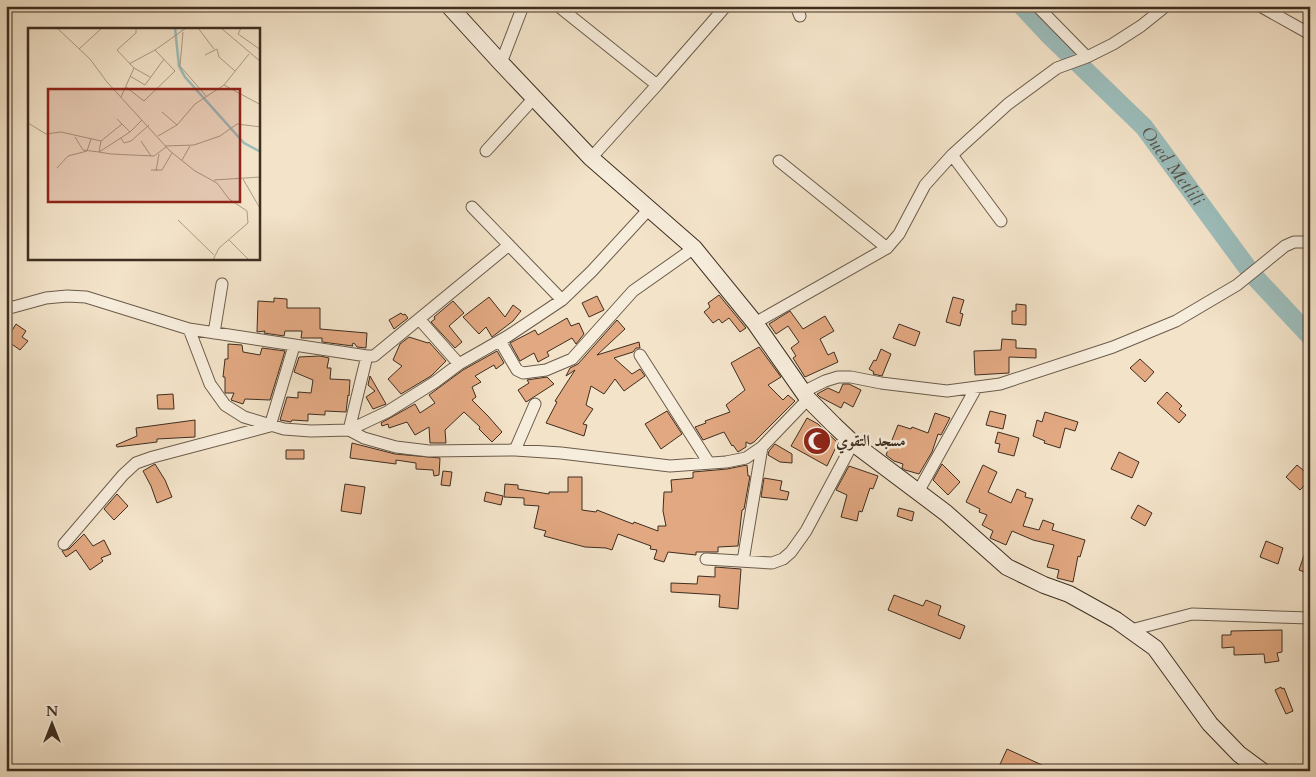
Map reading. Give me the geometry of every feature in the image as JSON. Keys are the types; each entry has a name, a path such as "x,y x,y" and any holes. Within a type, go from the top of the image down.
{"main road":[{"path":"449,6 500,63 591,158 694,248 755,323 806,396 853,443 946,514 1007,567 1044,585 1069,594 1116,620 1155,648 1210,724 1238,754 1262,771"}],"street":[{"path":"500,63 523,6"},
{"path":"558,6 657,85"},
{"path":"1037,6 1087,57"},
{"path":"755,323 887,248 899,234 925,185 952,155 1008,104 1057,68 1087,57 1113,44 1141,26 1166,6"},
{"path":"1260,6 1310,34"},
{"path":"591,158 657,85 720,8"},
{"path":"486,151 534,98"},
{"path":"952,155 1001,221"},
{"path":"779,161 887,248"},
{"path":"472,207 562,300"},
{"path":"189,329 210,384 224,404 244,417 284,429 311,431 349,430 387,412 435,382 459,364 500,341 562,300 592,271 649,209"},
{"path":"349,430 364,438 396,446 429,451 515,450 561,453 670,466 709,464 746,458 762,447 806,396 825,381 838,377 851,377 947,392 1000,384 1113,347 1176,321 1237,285 1285,246 1294,242 1310,242"},
{"path":"6,309 46,298 86,297 189,329 294,346 374,356 509,246"},
{"path":"500,341 516,370 523,373 546,370 572,359 633,291 694,248"},
{"path":"214,333 222,284"},
{"path":"419,319 459,364"},
{"path":"270,426 294,346"},
{"path":"640,355 709,464"},
{"path":"349,430 366,356"},
{"path":"918,492 976,388"},
{"path":"515,450 536,404"},
{"path":"64,544 123,475 136,463 270,426"},
{"path":"706,559 772,563 782,559 791,552 806,531 853,443"},
{"path":"743,561 762,447"},
{"path":"1130,630 1192,614 1310,618"}],"building":[{"path":"719,295 746,328 740,332 729,318 722,323 719,319 713,323 704,312 710,307 708,303"},
{"path":"597,296 604,310 589,317 582,303"},
{"path":"489,297 505,317 513,305 521,311 513,321 492,337 486,327 479,334 463,317"},
{"path":"953,297 964,300 960,313 963,314 960,326 946,322"},
{"path":"274,298 287,299 287,308 320,308 320,329 367,333 366,348 357,347 354,343 352,344 353,346 322,342 322,338 301,338 302,331 285,331 284,336 264,333 265,331 257,332 258,301 274,302"},
{"path":"453,301 464,313 449,326 462,342 455,348 431,322 435,319 434,317"},
{"path":"1016,304 1026,305 1026,325 1012,324 1012,311 1016,311"},
{"path":"790,311 803,329 825,316 834,331 820,339 828,355 834,352 838,362 805,377 793,358 796,356 791,348 799,342 788,326 776,334 769,324"},
{"path":"401,313 405,314 408,318 394,329 389,320"},
{"path":"567,318 571,326 579,323 584,334 576,344 572,338 547,352 549,356 538,362 534,353 520,361 510,343 535,330 538,335"},
{"path":"617,320 625,329 597,355 639,342 640,348 614,358 632,374 640,369 645,376 624,391 615,379 604,394 591,386 586,405 593,409 583,424 587,425 584,436 546,423 557,402 555,401 575,370 566,376 570,368 578,364"},
{"path":"16,324 26,331 22,337 28,341 20,350 6,340"},
{"path":"899,324 920,332 915,346 893,338"},
{"path":"409,337 429,342 446,361 431,376 401,394 388,379 402,366 393,360 400,344"},
{"path":"1002,339 1016,340 1016,348 1036,349 1036,358 1009,357 1009,373 975,375 974,351 1001,350"},
{"path":"228,344 242,345 243,352 260,355 262,348 285,351 270,400 245,399 243,404 231,400 234,393 225,393 225,377 223,377 225,359 228,359"},
{"path":"759,347 781,377 768,385 783,400 788,395 795,401 754,442 750,444 746,442 746,447 738,452 724,432 703,440 695,427 706,423 705,421 730,412 726,405 745,390 731,363"},
{"path":"881,349 891,354 882,376 873,374 874,372 869,369 874,360 876,361"},
{"path":"497,351 504,363 496,369 494,365 475,376 481,382 472,387 476,397 472,400 502,432 492,442 464,412 445,430 446,443 430,443 429,427 415,435 407,422 389,428 388,424 382,426 381,423 415,404 420,413 435,403 429,395 463,370"},
{"path":"320,356 329,358 327,368 331,368 330,379 350,380 346,412 325,411 325,415 308,414 308,421 292,420 291,422 280,420 287,397 298,398 298,392 311,393 313,380 294,372 299,357"},
{"path":"1140,359 1154,372 1145,382 1130,368"},
{"path":"370,376 386,404 373,409 366,397 375,391 368,385"},
{"path":"547,377 554,384 526,402 518,390 529,383 527,380"},
{"path":"843,384 849,384 861,390 853,407 844,402 841,408 817,394 828,388 839,393"},
{"path":"1167,392 1182,406 1179,409 1186,415 1179,423 1157,403"},
{"path":"173,394 174,409 158,409 157,395"},
{"path":"667,411 682,434 661,449 645,424"},
{"path":"990,411 1006,415 1003,429 986,425"},
{"path":"1045,412 1078,422 1075,431 1065,428 1060,448 1044,443 1045,441 1033,436 1037,420 1042,422"},
{"path":"935,413 950,418 941,435 938,434 932,452 919,474 905,470 902,468 903,464 894,461 886,455 898,425 911,429 912,427 928,433"},
{"name":"مسجد التقوي","path":"807,418 818,424 838,443 827,466 791,446"},
{"path":"195,420 195,437 157,439 157,442 117,447 116,445 137,436 136,428"},
{"path":"998,432 1019,438 1014,456 998,452 1000,444 995,443"},
{"path":"352,443 395,454 440,458 439,475 434,476 433,470 416,469 416,463 396,460 396,464 350,458"},
{"path":"775,444 792,454 792,463 780,462 768,455"},
{"path":"286,450 304,450 304,459 286,459"},
{"path":"1119,452 1139,462 1132,478 1111,469"},
{"path":"155,464 165,480 172,497 157,503 143,471"},
{"path":"942,464 960,482 948,495 933,480"},
{"path":"747,465 748,476 750,476 744,509 742,510 738,546 718,547 718,552 696,552 696,555 668,552 664,562 654,559 657,550 650,549 651,546 618,534 612,550 585,547 544,536 546,531 534,528 539,506 524,505 524,498 504,497 505,484 518,485 518,489 549,494 549,492 568,492 568,477 582,477 582,510 596,512 597,510 633,524 634,522 658,531 658,526 666,526 663,511 664,492 672,492 671,480 693,478 693,472"},
{"path":"983,465 997,472 988,492 1011,503 1017,489 1026,493 1025,497 1033,499 1023,526 1039,530 1043,520 1054,524 1052,530 1085,540 1080,557 1078,556 1073,582 1057,578 1059,570 1047,567 1054,545 1033,540 1012,531 1006,545 990,538 993,531 982,525 987,515 979,512 980,509 966,502"},
{"path":"1297,465 1310,476 1310,479 1300,490 1286,477"},
{"path":"849,466 878,476 873,489 870,488 862,512 859,511 857,521 841,517 847,495 836,490"},
{"path":"443,471 452,472 450,486 441,485"},
{"path":"764,478 782,481 780,490 789,492 787,500 761,497"},
{"path":"345,484 365,487 361,514 341,511"},
{"path":"486,492 503,496 501,505 484,501"},
{"path":"117,494 128,506 114,520 104,509"},
{"path":"1138,505 1152,513 1145,526 1131,518"},
{"path":"899,508 914,512 912,521 897,516"},
{"path":"84,534 93,546 104,540 111,554 101,558 103,561 90,570 76,550 66,557 62,551 69,549"},
{"path":"1266,541 1283,548 1278,564 1260,557"},
{"path":"1308,544 1310,544 1310,574 1299,570"},
{"path":"715,567 741,569 738,609 719,607 720,595 671,592 671,583 697,584 698,576 715,577"},
{"path":"894,595 923,606 926,600 941,606 938,615 965,626 960,639 888,610"},
{"path":"1282,630 1282,652 1277,653 1279,661 1265,663 1264,654 1234,655 1234,647 1222,648 1222,635 1231,635 1231,631"},
{"path":"1281,687 1282,689 1284,688 1293,711 1286,714 1275,690"},
{"path":"1007,749 1055,771 997,771"}],"waterway":[{"name":"Oued Metlili","path":"1022,6 1050,36 1144,127 1252,274 1310,336"}],"place":[{"name":"مسجد التقوي","path":"817,441"}]}
